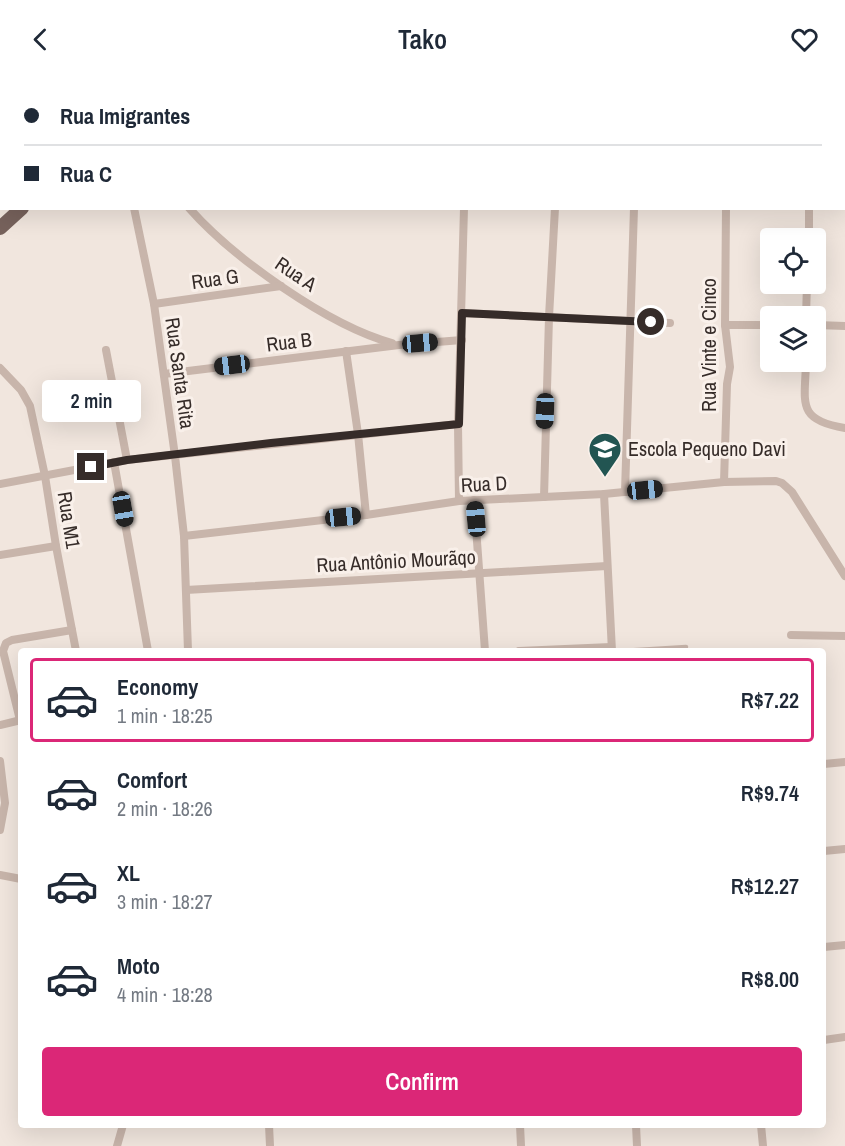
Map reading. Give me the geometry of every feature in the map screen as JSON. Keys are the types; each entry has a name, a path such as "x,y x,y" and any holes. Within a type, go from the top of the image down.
{"main road":[{"path":"0,228 20,210"}],"street":[{"name":"Rua Santa Rita","path":"134,210 154,304 175,456 184,536 188,648"},
{"name":"Rua A","path":"191,210 202,223 281,286 356,331 399,345"},
{"path":"459,501 464,210"},
{"path":"544,497 549,317 555,210"},
{"path":"625,492 634,210"},
{"name":"Rua Vinte e Cinco","path":"724,482 727,384 730,367 725,325 726,210"},
{"path":"809,210 809,228"},
{"name":"Rua G","path":"154,304 281,286"},
{"path":"462,313 670,323"},
{"path":"725,325 760,325"},
{"path":"826,325 845,326"},
{"name":"Rua A","path":"346,351 462,340"},
{"path":"106,350 127,460"},
{"path":"346,351 358,434 366,515"},
{"name":"Rua B","path":"164,374 346,351"},
{"name":"Rua M1","path":"0,368 21,390 30,406 45,476 75,648"},
{"path":"806,372 805,407 816,420 825,425 845,428"},
{"path":"0,484 127,460 459,424"},
{"path":"114,462 147,648"},
{"name":"Rua D","path":"184,536 366,515 459,501 604,494 724,482 776,481 785,485 792,492 845,576"},
{"path":"604,494 612,648"},
{"path":"474,500 485,648"},
{"path":"0,555 56,546"},
{"name":"Rua Antônio Mourãqo","path":"186,590 607,566"},
{"path":"18,712 3,651 6,643 72,630"},
{"path":"791,635 845,636"},
{"path":"0,725 18,720"},
{"path":"0,761 5,803 0,830"},
{"path":"826,764 845,762"},
{"path":"826,851 845,849"},
{"path":"0,875 18,878"},
{"path":"826,947 845,945"},
{"path":"826,1040 845,1038"},
{"path":"117,1146 122,1128"},
{"path":"269,1128 270,1146"},
{"path":"520,1128 522,1146"},
{"path":"636,1128 637,1146"},
{"path":"761,1128 763,1146"}],"lane":[{"path":"670,648 686,647"}],"place":[{"name":"Escola Pequeno Davi","path":"605,478"}],"route":[{"path":"91,467 127,460 271,443 459,424 462,313 651,322"}]}
